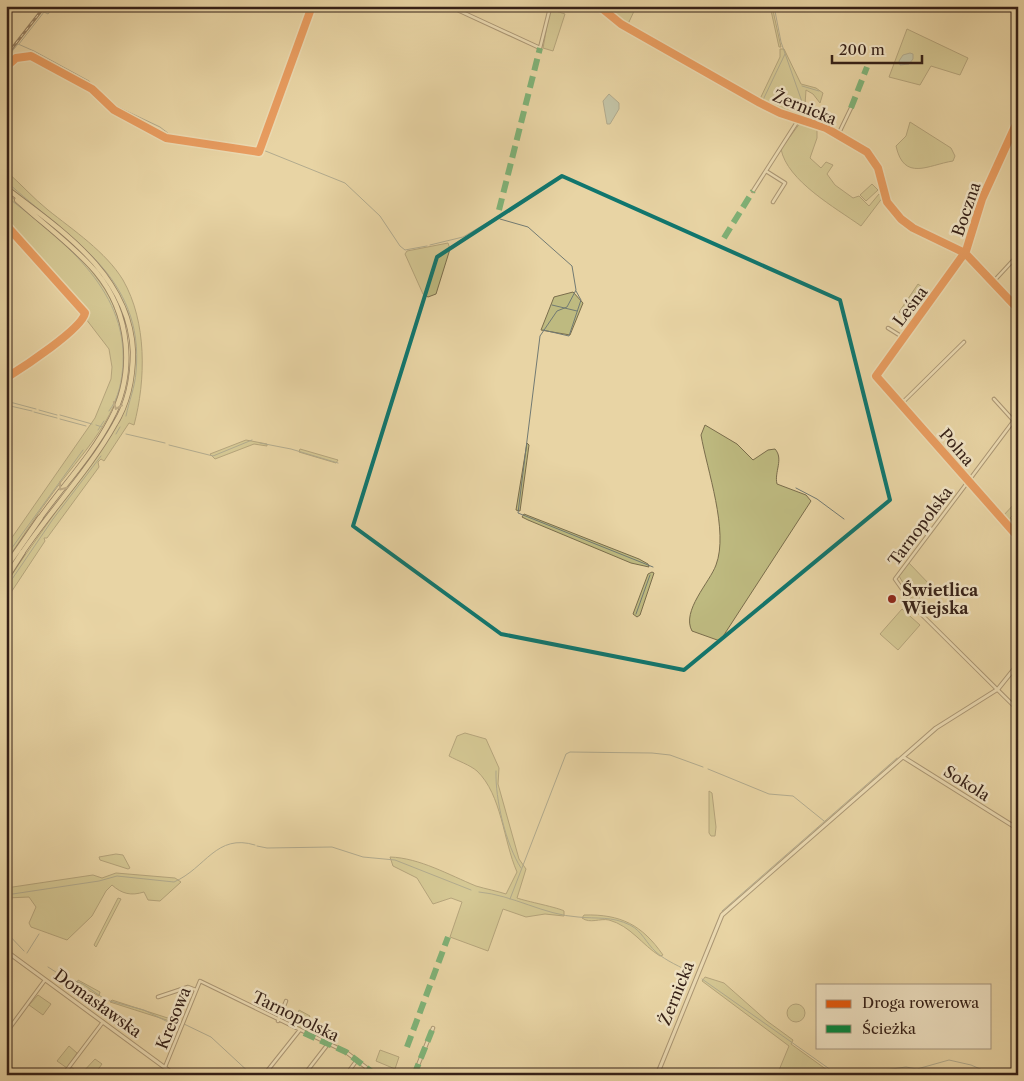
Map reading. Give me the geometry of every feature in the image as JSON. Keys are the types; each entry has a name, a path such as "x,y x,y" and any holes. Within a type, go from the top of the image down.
{"highway":[{"path":"6,189 70,238 97,264 120,298 132,338 131,378 120,415 104,442 40,527 6,578"},
{"path":"6,189 82,258 100,277 119,311 127,347 124,385 111,420 6,568"}],"street":[{"path":"6,67 12,61 22,56 37,58 92,88 114,110 166,138 259,152 312,6"},
{"path":"449,6 540,48 549,12 548,6"},
{"name":"Żernicka","path":"599,6 611,17 628,28 760,103 838,135 867,152 879,171 884,195 901,219 913,228 965,253"},
{"path":"838,135 851,108"},
{"path":"753,192 799,119"},
{"name":"Boczna","path":"965,253 980,205 1018,120"},
{"path":"766,171 785,183 773,202"},
{"path":"6,225 84,313 82,320 42,354 6,378"},
{"path":"965,253 1018,309"},
{"name":"Leśna","path":"876,376 965,253"},
{"path":"993,282 1018,256"},
{"path":"888,328 904,338"},
{"path":"901,404 964,342"},
{"name":"Polna","path":"876,376 1018,537"},
{"path":"994,399 1014,421"},
{"name":"Tarnopolska","path":"998,689 922,614 895,579 1018,415"},
{"path":"903,757 936,728 998,689 1018,664"},
{"path":"1012,672 1018,678"},
{"path":"998,689 1018,710"},
{"name":"Żernicka","path":"657,1075 718,920 903,757"},
{"name":"Sokola","path":"903,757 1018,829"},
{"name":"Domasławska","path":"6,951 175,1075"},
{"path":"6,1033 45,980"},
{"name":"Kresowa","path":"164,1067 200,981 203,982"},
{"name":"Tarnopolska","path":"203,982 278,1021 328,1044 357,1060 376,1075"},
{"path":"158,997 188,987 196,990"},
{"path":"278,1021 286,1002"},
{"path":"63,1075 102,1022"},
{"path":"414,1075 433,1028"},
{"path":"264,1075 299,1031"},
{"path":"304,1075 328,1044"},
{"path":"346,1075 357,1060"}],"highlighted area":[{"path":"562,176 840,300 890,500 684,670 501,634 353,526 437,257"}],"shaded area":[{"path":"618,6 636,7 628,24 614,16"},
{"path":"770,6 772,6 781,47 779,47"},
{"path":"550,9 565,14 553,51 543,48"},
{"path":"907,29 968,58 960,75 931,66 920,85 889,77"},
{"path":"780,49 784,49 801,84 816,88 823,93 820,103 813,94 806,90 805,105 812,116 810,119 778,111 760,99 780,57"},
{"path":"910,122 951,148 955,156 953,161 926,168 911,168 905,164 896,146 906,136"},
{"path":"800,123 817,128 817,138 810,158 821,168 826,162 833,165 827,174 835,185 853,198 859,196 869,206 879,194 883,197 861,226 802,183 785,161 781,149"},
{"path":"6,171 108,260 123,280 137,314 142,351 142,370 141,389 134,425 129,423 104,461 101,459 98,462 99,467 47,538 44,538 45,541 6,600 6,584 16,568 120,421 132,385 135,350 128,312 107,273 76,241 6,185"},
{"path":"872,184 878,190 866,201 860,195"},
{"path":"6,192 67,245 90,269 104,288 112,303 120,327 124,366 114,405 105,423 42,507 6,562 6,546 95,418 111,379 112,367 109,349 86,319 90,314 6,223"},
{"path":"448,243 450,249 436,294 428,297 423,294 405,254 407,251"},
{"path":"918,284 934,296 913,322 899,312"},
{"path":"573,292 583,303 570,335 541,330 554,297"},
{"path":"705,425 737,444 753,460 768,450 775,449 779,457 777,484 806,495 811,501 720,641 692,631 690,623 693,606 713,572 719,551 719,518 701,435"},
{"path":"246,440 267,444 267,446 254,444 215,459 210,454"},
{"path":"527,443 529,445 520,511 516,510"},
{"path":"300,449 338,460 336,463 299,452"},
{"path":"1018,502 1018,510 1010,518 1014,521 1018,520 1018,535 1002,517"},
{"path":"524,514 639,559 648,564 649,567 631,563 528,520 522,517"},
{"path":"909,563 931,586 915,603 899,576"},
{"path":"654,573 640,615 637,617 633,614 648,574"},
{"path":"902,609 920,625 898,650 880,634"},
{"path":"465,733 486,739 499,768 498,784 519,859 526,869 517,898 564,911 564,916 545,914 526,917 503,909 488,951 450,937 462,902 451,898 433,904 417,878 393,866 390,857 412,860 476,886 506,894 517,872 492,792 477,771 449,756 457,736"},
{"path":"709,791 712,793 716,827 715,836 711,836 709,833"},
{"path":"116,854 123,855 130,868 100,860 99,857"},
{"path":"116,873 175,878 181,882 160,901 148,900 144,892 127,893 112,885 106,891 92,916 67,940 31,927 29,923 36,907 29,897 6,898 6,888 93,875 102,878"},
{"path":"118,898 121,899 96,947 94,945"},
{"path":"584,915 609,917 630,923 647,936 663,955 660,956 654,952 630,931 617,923 609,920 588,921 582,918"},
{"path":"705,977 724,983 767,1021 793,1040 791,1044 834,1075 777,1075 789,1046 702,981"},
{"path":"78,980 100,992 99,996 77,984"},
{"path":"38,995 51,1004 43,1015 29,1005"},
{"path":"112,1000 177,1021 176,1023 110,1002"},
{"path":"796,1004 802,1007 805,1013 802,1019 796,1022 790,1019 787,1013 790,1007"},
{"path":"299,1010 310,1016 303,1031 293,1025"},
{"path":"69,1046 77,1053 67,1068 57,1061"},
{"path":"380,1050 399,1057 395,1069 376,1061"},
{"path":"95,1059 102,1064 94,1075 65,1075 71,1067 81,1074"}],"water":[{"path":"913,54 913,59 909,64 900,65 899,61 903,55"},
{"path":"609,94 619,103 619,109 610,124 607,124 603,101"}],"waterway":[{"path":"19,44 44,12 48,14 54,6"},
{"path":"774,6 781,42 808,119"},
{"path":"6,59 18,44 89,81 113,104"},
{"path":"762,102 785,54"},
{"path":"802,86 819,91"},
{"path":"118,107 160,127 173,137 258,148"},
{"path":"263,150 345,183 380,216 400,246 405,250 427,246"},
{"path":"6,181 76,241 97,262 115,284 128,309 136,338 136,372 126,416"},
{"path":"6,196 48,230 86,267 102,288 114,311 121,336 123,364 119,389 109,411"},
{"path":"430,245 463,237 495,218"},
{"path":"500,219 528,227 572,266 576,290 567,307 557,311 540,336 518,513 653,567"},
{"path":"10,225 84,308"},
{"path":"543,330 569,336 581,300 576,291"},
{"path":"552,305 577,311"},
{"path":"6,401 36,409"},
{"path":"6,405 32,411"},
{"path":"39,410 57,415"},
{"path":"34,412 57,418"},
{"path":"60,415 92,424"},
{"path":"60,419 86,426"},
{"path":"98,430 104,421"},
{"path":"96,425 102,427"},
{"path":"116,434 120,427"},
{"path":"126,434 165,443"},
{"path":"169,445 213,456 252,440"},
{"path":"260,443 291,449 338,463"},
{"path":"6,556 83,450"},
{"path":"6,588 53,519 101,456"},
{"path":"796,488 817,499 844,519"},
{"path":"636,614 650,575"},
{"path":"510,899 566,754 570,752 652,753 670,755 703,767"},
{"path":"722,911 897,758"},
{"path":"708,769 769,794 793,796 824,821"},
{"path":"496,771 497,795 502,821 506,835 521,868"},
{"path":"6,895 99,881 117,876 174,882 195,869 221,848 230,844 255,845"},
{"path":"257,846 267,848 332,847 363,857 395,860 471,890"},
{"path":"479,892 504,897 553,913 623,922 638,930 660,955 692,973"},
{"path":"6,932 24,951"},
{"path":"27,953 39,934"},
{"path":"48,967 62,976 83,984 106,1000 144,1010 166,1021 180,1023"},
{"path":"702,979 838,1075"},
{"path":"184,1024 211,1037 252,1075"},
{"path":"848,1075 906,1067 917,1069 949,1060 971,1065 994,1075"}],"railway":[{"path":"6,56 45,6"}],"marked path":[{"path":"499,210 540,48"},
{"path":"851,108 867,67"},
{"path":"724,238 753,191"},
{"path":"407,1047 448,937"},
{"path":"414,1075 433,1028"},
{"path":"304,1033 346,1052 376,1075"}],"cycle path":[{"path":"6,67 16,58 31,56 92,89 114,110 166,138 259,152 312,6"},
{"path":"599,6 621,24 760,103 780,113 826,128 867,152 878,168 887,202 901,219 913,228 965,253 1018,309"},
{"path":"1018,120 982,199 966,251 876,376 1018,537"},
{"path":"6,225 85,313 74,328 63,338 6,378"}],"place":[{"name":"Świetlica Wiejska","path":"892,599"}]}
